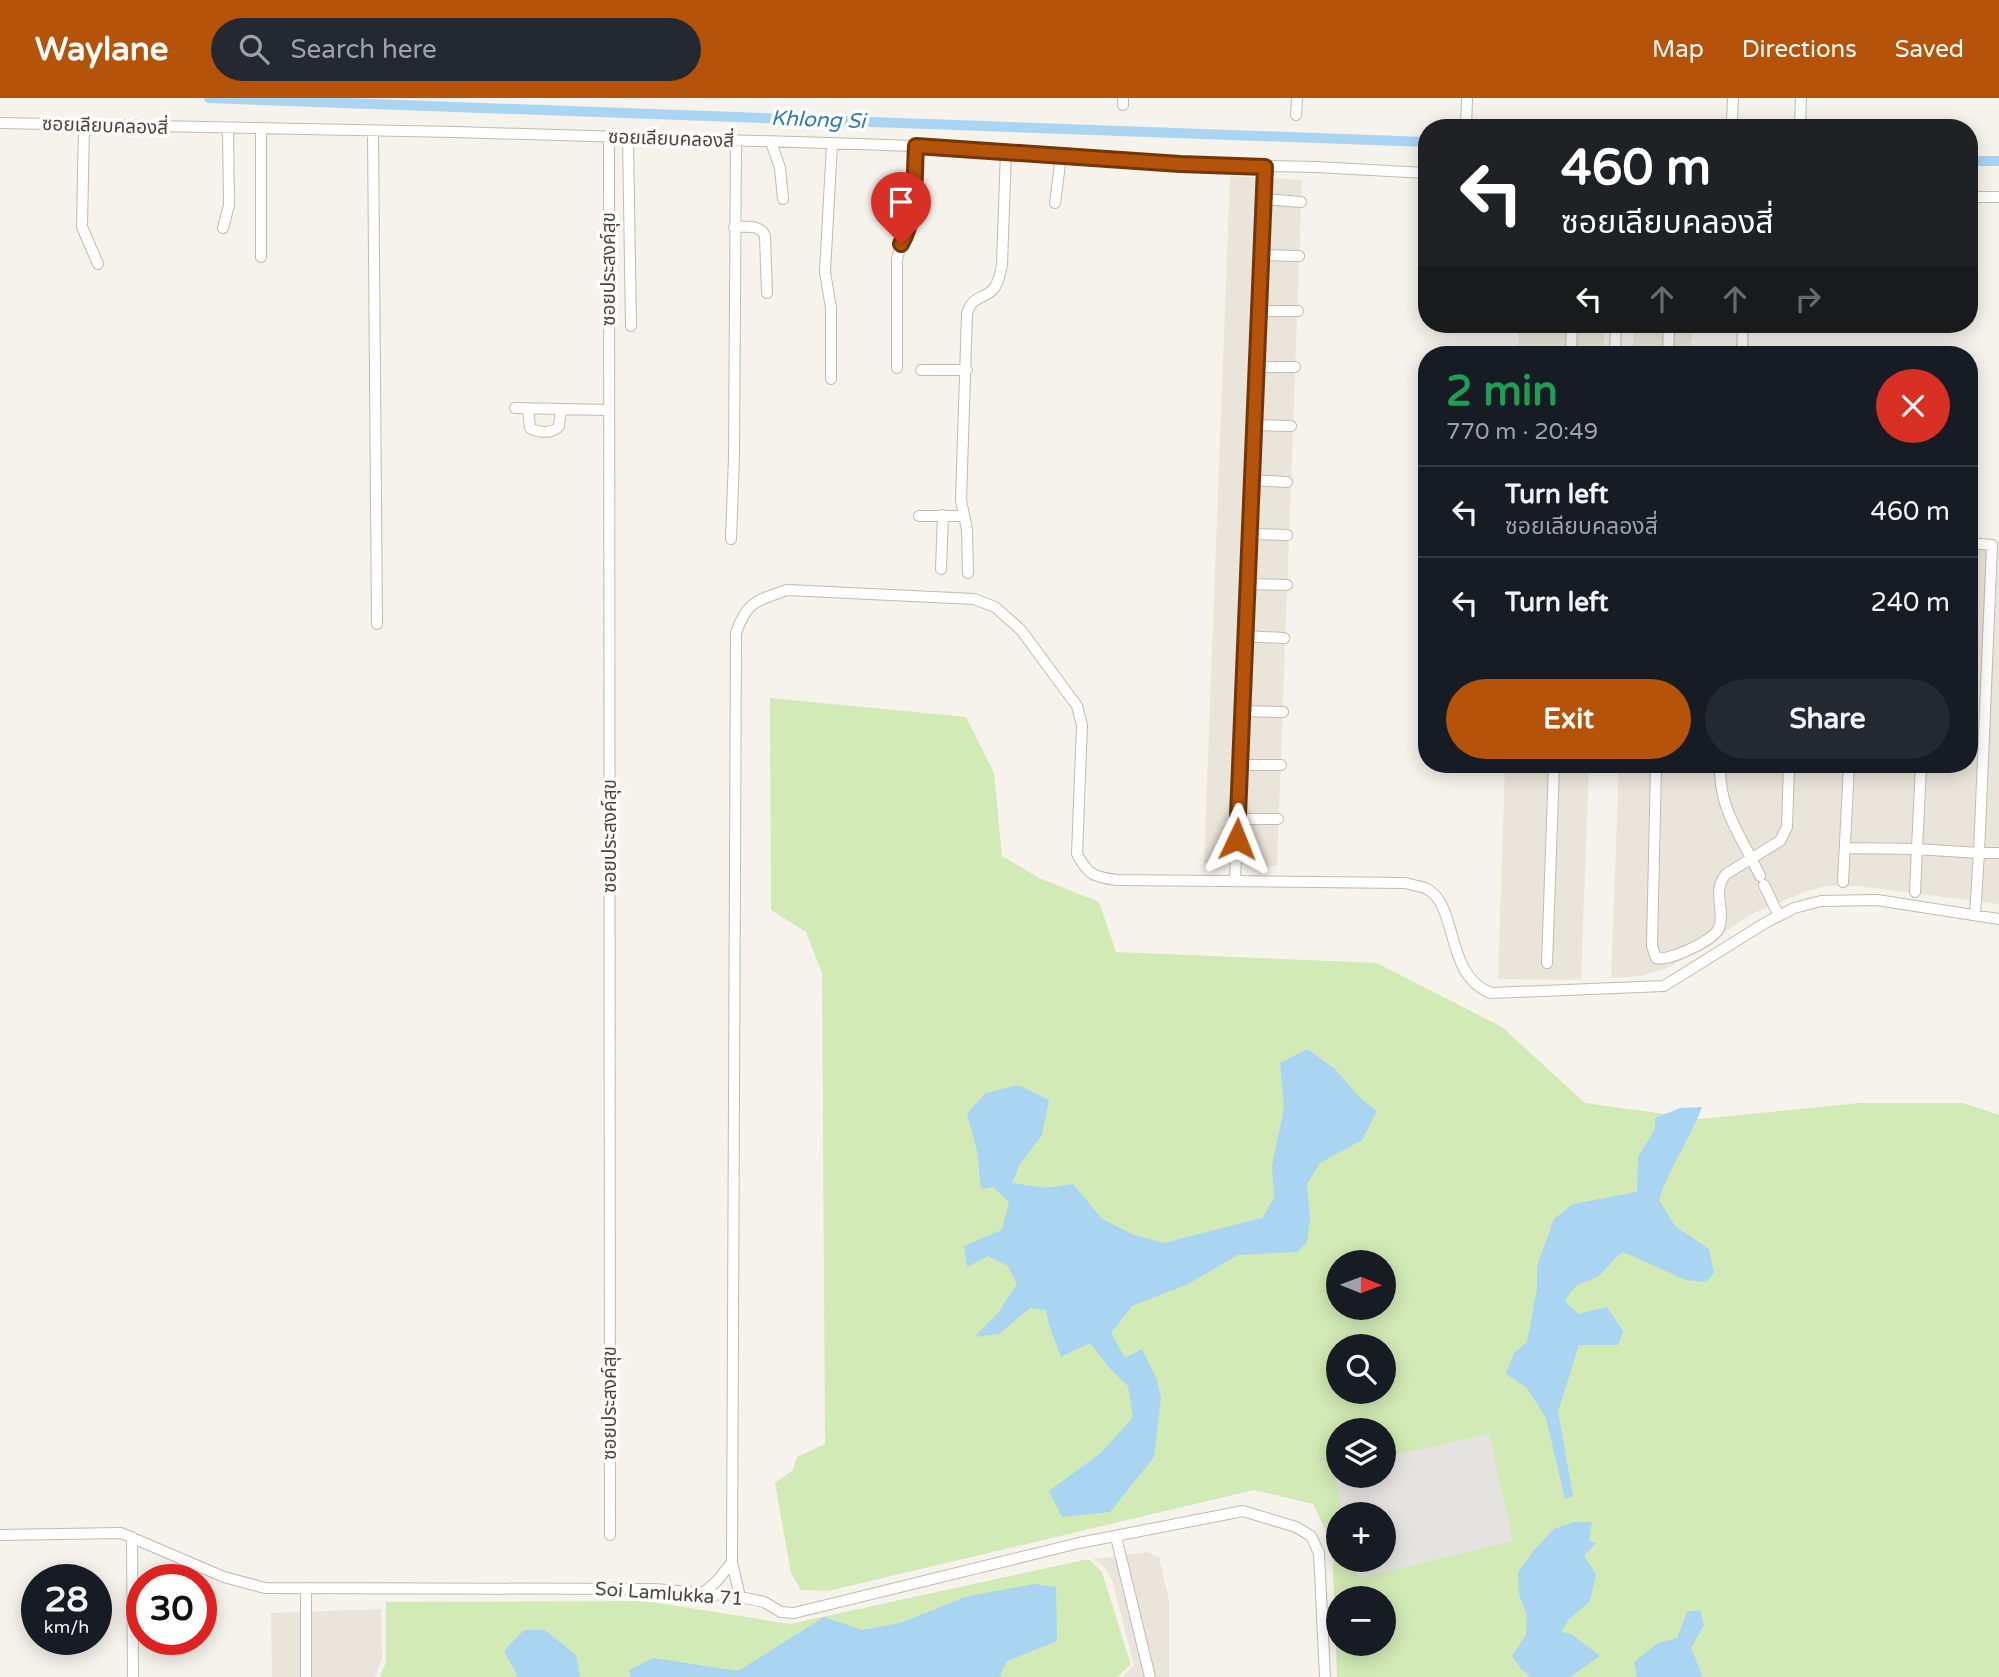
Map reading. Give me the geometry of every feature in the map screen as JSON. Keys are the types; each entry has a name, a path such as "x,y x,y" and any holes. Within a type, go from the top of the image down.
{"street":[{"path":"1296,115 1297,98"},
{"path":"1466,119 1467,98"},
{"path":"1732,119 1733,98"},
{"path":"1800,119 1801,98"},
{"name":"ซอยเลียบคลองสี่","path":"0,123 916,146 1180,164 1418,173"},
{"path":"84,125 82,227 98,264"},
{"path":"223,228 229,205 228,129"},
{"path":"261,129 261,257"},
{"path":"373,131 377,624"},
{"name":"ซอยประสงค์สุข","path":"609,138 610,1535"},
{"path":"628,138 631,326"},
{"path":"731,539 736,141"},
{"path":"771,142 780,168 783,199"},
{"path":"831,379 831,308 825,272 832,144"},
{"path":"897,368 897,260 898,249 908,233 912,217 916,146"},
{"path":"968,573 967,530 961,500 967,370 966,329 969,305 994,288 1002,264 1006,151"},
{"path":"1055,203 1061,156"},
{"path":"1235,881 1265,167"},
{"path":"1978,197 1999,197"},
{"path":"1264,199 1301,202"},
{"path":"734,227 754,227 763,231 767,293"},
{"path":"1261,255 1299,256"},
{"path":"1259,311 1298,311"},
{"path":"1256,367 1295,367"},
{"path":"921,370 967,370"},
{"path":"515,408 609,410"},
{"path":"528,408 530,428 534,431 549,432 559,426 561,409"},
{"path":"1254,425 1291,426"},
{"path":"1252,480 1287,482"},
{"path":"919,516 964,516"},
{"path":"941,569 943,516"},
{"path":"1249,534 1287,535"},
{"path":"1975,915 1996,545 1978,544"},
{"path":"1247,584 1287,584"},
{"path":"740,1597 732,1562 736,633 743,612 760,600 787,590 974,599 995,607 1021,630 1077,706 1082,725 1077,854 1084,867 1096,877 1117,880 1405,883 1428,890 1440,902 1463,967 1479,989 1492,993 1664,986 1779,916 1794,908 1821,901 1877,901 1999,919"},
{"path":"1245,636 1284,638"},
{"path":"1242,711 1283,712"},
{"path":"1240,765 1281,765"},
{"path":"1547,963 1554,773"},
{"path":"1656,773 1652,946 1656,958 1664,960 1716,933 1720,922 1718,892 1721,881 1726,874 1780,841 1787,827 1789,773"},
{"path":"1720,773 1724,804 1779,916"},
{"path":"1843,882 1849,773"},
{"path":"1915,892 1921,773"},
{"path":"1237,820 1278,819"},
{"path":"1845,848 1999,853"},
{"name":"Soi Lamlukka 71","path":"0,1535 121,1533 224,1577 265,1588 654,1589 740,1597 764,1602 781,1612 794,1613 1079,1543 1243,1511 1296,1527 1311,1536 1320,1553 1325,1677"},
{"path":"132,1537 133,1677"},
{"path":"1116,1537 1150,1677"},
{"path":"703,1593 718,1581 732,1562"},
{"path":"306,1588 306,1677"}],"shaded area":[{"path":"1230,176 1302,180 1277,866 1204,863"},
{"path":"1519,333 1604,333 1604,346 1518,346"},
{"path":"1634,333 1692,333 1691,346 1633,346"},
{"path":"1978,541 1999,542 1999,904 1858,886 1825,886 1754,913 1670,967 1641,976 1611,978 1619,773 1978,773"},
{"path":"1505,773 1589,773 1581,980 1498,979"},
{"path":"1489,1434 1513,1541 1396,1569 1396,1502 1340,1502 1337,1488 1396,1488 1396,1454"},
{"path":"1147,1552 1159,1557 1169,1601 1169,1677 1122,1677 1134,1665 1112,1580 1104,1567 1093,1559"},
{"path":"1356,1572 1383,1572 1358,1578"},
{"path":"381,1609 382,1658 375,1677 272,1677 271,1613"}],"green space":[{"path":"770,698 966,717 994,773 1002,856 1039,878 1099,902 1116,952 1377,963 1502,1027 1585,1103 1700,1119 1859,1103 1963,1103 1999,1115 1999,1677 1337,1677 1336,1656 1396,1656 1396,1586 1334,1586 1333,1572 1396,1572 1396,1502 1326,1502 1326,1531 1313,1504 1254,1490 828,1591 801,1590 791,1573 775,1483 793,1470 797,1457 825,1444 822,973 806,932 771,910"},
{"path":"1090,1560 1102,1572 1131,1665 1117,1677 380,1677 386,1662 386,1602 646,1601 790,1624"}],"water":[{"path":"1307,1049 1335,1069 1360,1098 1377,1111 1362,1140 1320,1163 1307,1184 1310,1219 1307,1242 1297,1252 1238,1255 1188,1284 1132,1306 1111,1333 1125,1358 1142,1349 1157,1380 1161,1398 1154,1457 1110,1512 1062,1517 1049,1491 1102,1452 1133,1417 1128,1386 1090,1343 1061,1357 1046,1310 1030,1308 999,1334 974,1337 998,1313 1017,1284 1008,1266 988,1256 967,1267 964,1246 1002,1230 1009,1202 993,1187 981,1189 977,1151 967,1113 986,1093 1018,1085 1049,1100 1042,1135 1020,1164 1012,1183 1046,1188 1073,1184 1102,1219 1134,1235 1164,1243 1262,1218 1274,1198 1272,1166 1284,1108 1280,1063"},
{"path":"1702,1107 1659,1200 1675,1226 1709,1249 1714,1273 1706,1282 1686,1280 1623,1252 1598,1276 1579,1284 1570,1293 1565,1302 1579,1314 1607,1307 1623,1331 1618,1345 1579,1345 1558,1412 1573,1496 1565,1499 1546,1418 1527,1388 1506,1374 1514,1353 1527,1342 1537,1289 1537,1266 1554,1219 1573,1204 1637,1192 1638,1157 1655,1129 1655,1118 1680,1108"},
{"path":"1574,1522 1592,1522 1589,1541 1596,1543 1584,1556 1596,1574 1590,1601 1569,1619 1561,1632 1571,1634 1600,1656 1570,1677 1531,1677 1512,1656 1526,1635 1527,1615 1519,1594 1518,1573 1533,1551 1554,1529"},
{"path":"1034,1584 1056,1587 1057,1641 1007,1661 999,1677 631,1677 629,1670 653,1658 738,1671 824,1617 862,1630 901,1623 965,1597"},
{"path":"1700,1610 1704,1625 1691,1648 1703,1677 1637,1677 1634,1662 1658,1643 1677,1638 1687,1612"},
{"path":"524,1630 545,1630 576,1655 580,1677 518,1677 504,1651"}],"waterway":[{"name":"Khlong Si","path":"209,98 1418,142"},
{"name":"Khlong Si","path":"1978,161 1999,161"}],"route":[{"path":"901,244 908,233 912,217 916,146 1180,164 1265,167 1237,839"}]}
